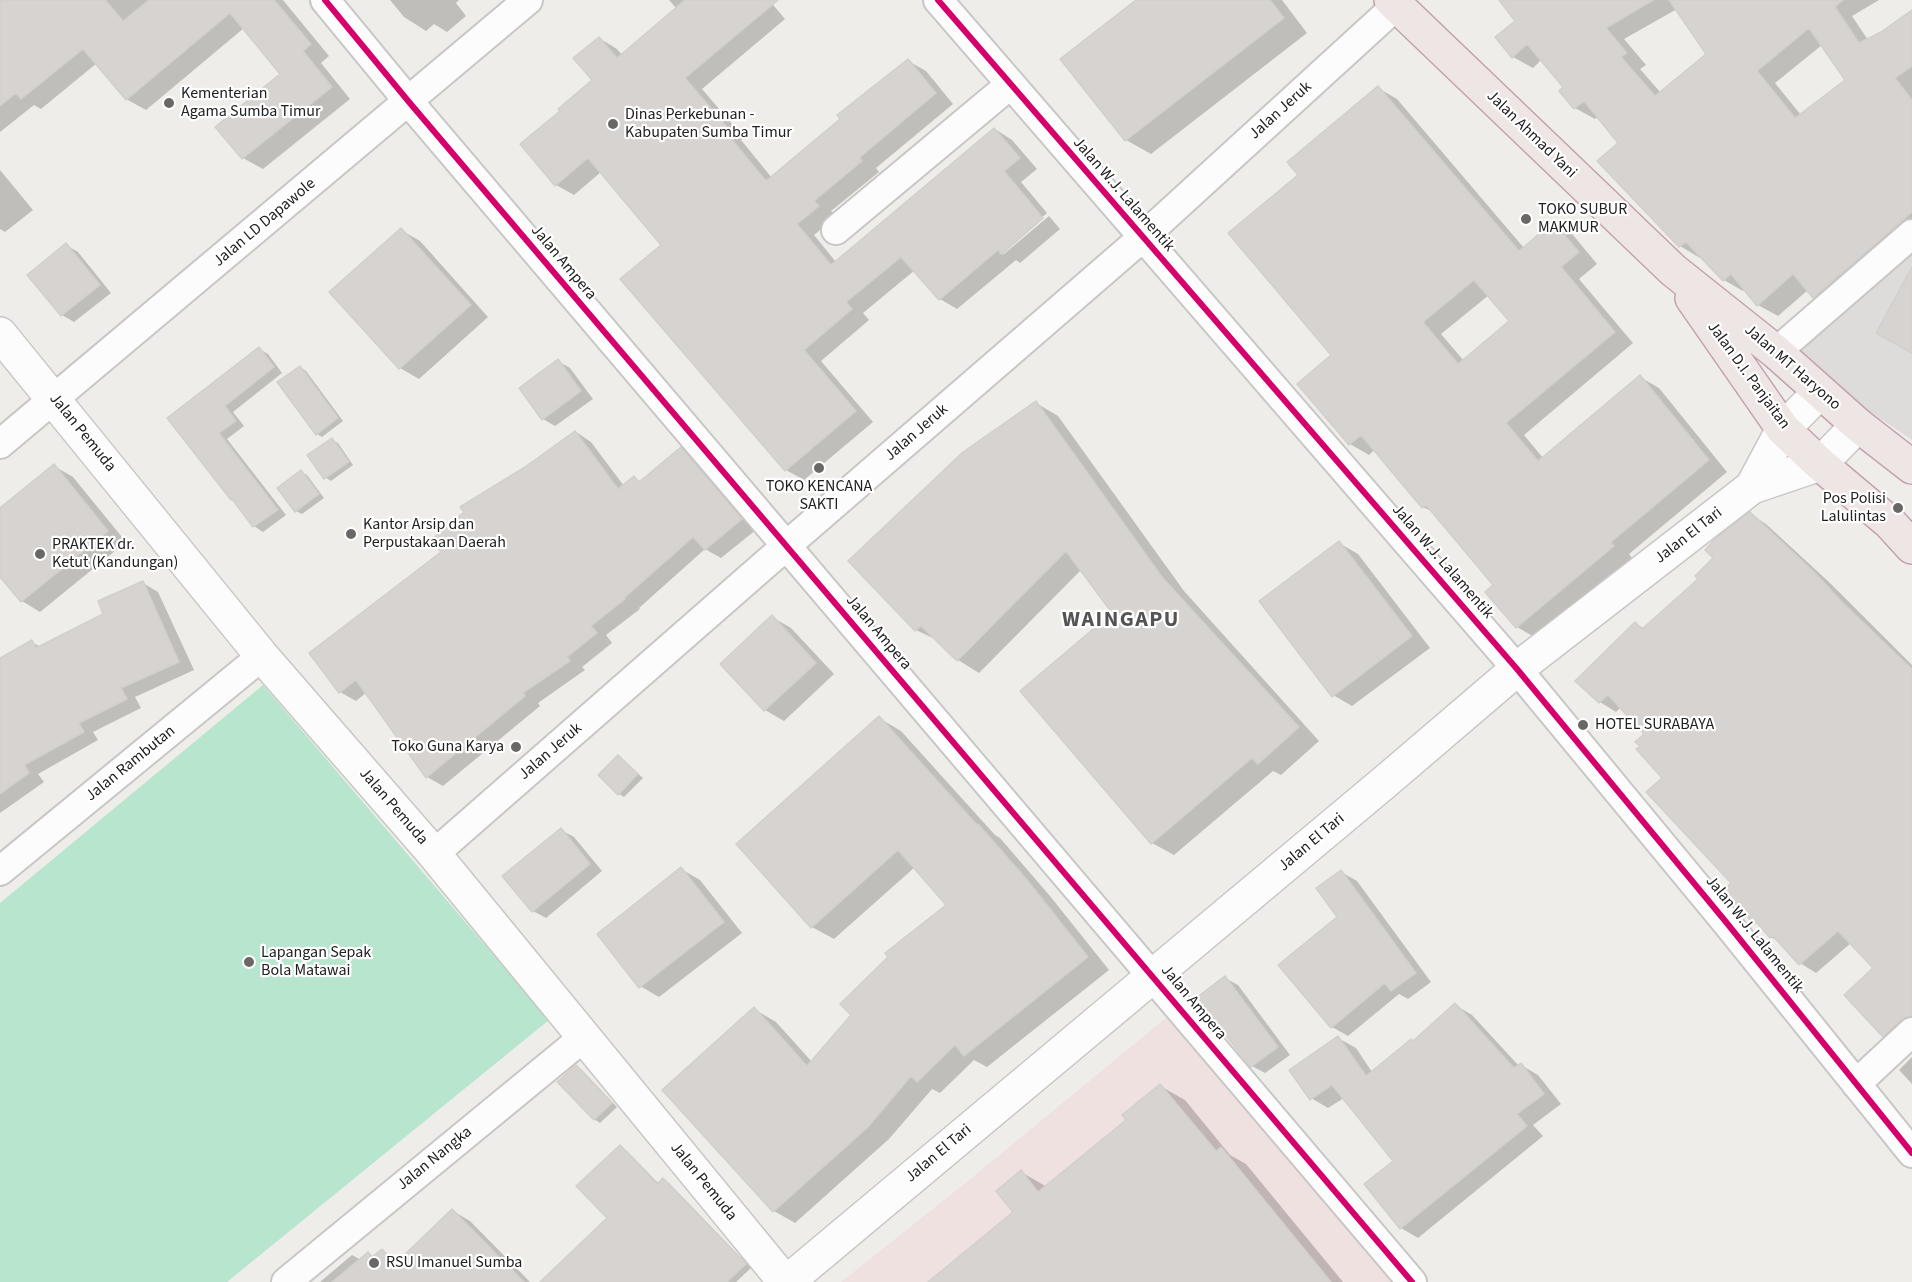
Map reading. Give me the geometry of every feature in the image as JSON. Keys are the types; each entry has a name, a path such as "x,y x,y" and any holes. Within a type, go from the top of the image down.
{"highway":[{"name":"Jalan Ahmad Yani","path":"1394,3 1673,270"},
{"name":"Jalan MT Haryono","path":"1673,270 1776,352 1857,425 1912,467"},
{"name":"Jalan D.I. Panjaitan","path":"1673,270 1783,429 1820,464 1890,523 1912,547"}],"street":[{"name":"Jalan Ampera","path":"325,0 409,102 1412,1282"},
{"name":"Jalan LD Dapawole","path":"0,444 528,0"},
{"name":"Jalan W.J. Lalamentik","path":"938,0 1517,669 1912,1153"},
{"name":"Jalan Jeruk","path":"434,854 1142,238 1394,3"},
{"path":"836,230 1011,84"},
{"path":"1776,352 1912,234"},
{"name":"Jalan Pemuda","path":"0,334 262,656 434,854 786,1282"},
{"name":"Jalan El Tari","path":"786,1282 1517,669 1752,487 1783,429 1820,392"},
{"path":"1752,487 1820,464 1857,425"},
{"name":"Jalan Rambutan","path":"0,871 262,656"},
{"path":"1856,1084 1912,1032"},
{"name":"Jalan Nangka","path":"286,1282 584,1036"}],"shaded area":[{"path":"1912,246 1912,440 1786,355"},
{"path":"1168,1016 1395,1282 841,1282 969,1180"}],"green space":[{"name":"Lapangan Sepak Bola Matawai","path":"263,685 549,1020 227,1282 0,1282 0,903"}],"building":[{"path":"0,0 105,0 123,21 149,0 274,0 311,44 303,51 332,87 242,159 215,127 280,74 230,13 126,100 83,49 21,99 16,93 0,106"},
{"path":"685,0 778,0 685,78 727,127 724,130 766,181 840,119 837,115 908,59 936,93 859,158 862,161 814,201 819,206 797,224 831,265 994,128 1020,158 1004,171 1043,218 1002,254 998,250 939,300 901,257 846,302 852,309 804,350 856,411 785,471 620,279 661,245 588,158 555,186 520,144 560,111 558,109 592,80 573,58 599,37 617,58"},
{"path":"1136,0 1270,0 1284,18 1125,141 1060,59"},
{"path":"1499,0 1653,0 1606,28 1627,53 1621,57 1655,96 1706,54 1669,0 1843,0 1835,7 1859,43 1881,32 1912,10 1912,66 1895,78 1912,100 1912,212 1813,298 1793,274 1757,306 1731,274 1723,281 1686,242 1679,247 1597,161 1618,143 1584,101 1574,109 1559,91 1563,87 1527,44 1512,58 1495,37 1515,21","holes":["1809,28 1845,80 1795,118 1757,71"]},
{"path":"1378,86 1519,251 1553,222 1579,252 1561,267 1615,332 1506,423 1538,461 1640,375 1709,460 1611,542 1614,546 1516,628 1485,592 1493,585 1426,505 1422,508 1361,435 1349,445 1297,384 1331,355 1228,233 1298,175 1287,162","holes":["1474,280 1509,321 1458,364 1423,322"]},
{"path":"401,228 471,305 399,369 329,292"},
{"path":"66,243 100,285 61,316 27,275"},
{"path":"1912,267 1912,353 1876,333"},
{"path":"259,347 274,367 225,406 236,421 219,433 278,510 253,527 167,418"},
{"path":"558,359 581,391 542,420 519,388"},
{"path":"300,366 338,418 316,435 277,382"},
{"path":"1036,401 1162,577 1299,727 1258,764 1252,758 1151,844 1020,691 1112,613 1066,551 957,661 921,626 915,631 848,561 963,452"},
{"path":"575,431 618,489 634,476 639,482 681,447 742,519 705,550 693,537 625,599 591,626 597,633 567,657 570,661 523,693 525,696 426,778 356,680 339,693 309,653 441,552 431,540 464,512 460,507 525,467"},
{"path":"332,438 349,462 324,479 307,455"},
{"name":"PRAKTEK dr. Ketut (Kandungan)","path":"54,464 108,531 21,602 0,577 0,508"},
{"path":"301,470 319,494 295,512 277,488"},
{"path":"1750,512 1912,669 1912,1016 1901,1020 1883,1037 1844,995 1873,968 1838,931 1799,965 1773,936 1770,938 1756,922 1754,924 1723,890 1731,883 1646,792 1662,778 1636,749 1640,746 1635,742 1644,734 1608,695 1599,703 1575,681 1635,622 1642,629 1698,579 1695,576 1713,558 1705,550 1715,539"},
{"path":"1339,541 1412,636 1332,697 1259,601"},
{"path":"143,581 179,662 121,688 127,699 79,723 84,732 24,765 29,773 0,794 0,658 32,640 36,648 103,614 98,601"},
{"path":"772,615 816,663 764,711 720,664"},
{"path":"879,716 1028,881 1088,957 964,1056 955,1045 917,1082 911,1076 868,1127 773,1212 662,1090 754,1007 807,1066 851,1015 840,1004 888,957 885,953 946,905 898,850 811,928 736,844"},
{"path":"618,755 638,774 618,795 598,775"},
{"path":"561,828 590,864 532,912 502,876"},
{"path":"681,867 724,922 639,988 597,934"},
{"path":"1341,870 1416,973 1391,991 1385,983 1331,1028 1278,965 1337,917 1316,888"},
{"path":"1225,976 1278,1047 1251,1067 1196,998"},
{"path":"1455,1003 1514,1068 1521,1063 1544,1094 1517,1114 1527,1126 1400,1229 1364,1184 1393,1161 1332,1085 1310,1100 1289,1070 1338,1036 1366,1076 1411,1039 1413,1041"},
{"path":"576,1065 612,1103 594,1120 557,1082"},
{"path":"1160,1084 1216,1151 1221,1147 1331,1282 928,1282 1013,1212 996,1191 1021,1170 1038,1192 1126,1120 1122,1115"},
{"path":"620,1145 657,1184 663,1178 746,1264 727,1282 540,1282 607,1218 576,1186"},
{"path":"452,1209 524,1282 332,1282 368,1252 372,1257 382,1249 395,1264"}],"cycle path":[{"path":"325,0 409,102 1412,1282"},
{"path":"938,0 1517,669 1726,922 1912,1153"}],"place":[{"name":"Kementerian Agama Sumba Timur","path":"169,103"},
{"name":"Dinas Perkebunan - Kabupaten Sumba Timur","path":"613,124"},
{"name":"TOKO SUBUR MAKMUR","path":"1526,219"},
{"name":"TOKO KENCANA SAKTI","path":"819,468"},
{"name":"Pos Polisi Lalulintas","path":"1898,508"},
{"name":"Kantor Arsip dan Perpustakaan Daerah","path":"351,534"},
{"name":"PRAKTEK dr. Ketut (Kandungan)","path":"40,554"},
{"name":"HOTEL SURABAYA","path":"1583,725"},
{"name":"Toko Guna Karya","path":"516,747"},
{"name":"Lapangan Sepak Bola Matawai","path":"249,962"},
{"name":"RSU Imanuel Sumba","path":"374,1263"}],"district":[{"name":"WAINGAPU","path":"1121,621"}]}
